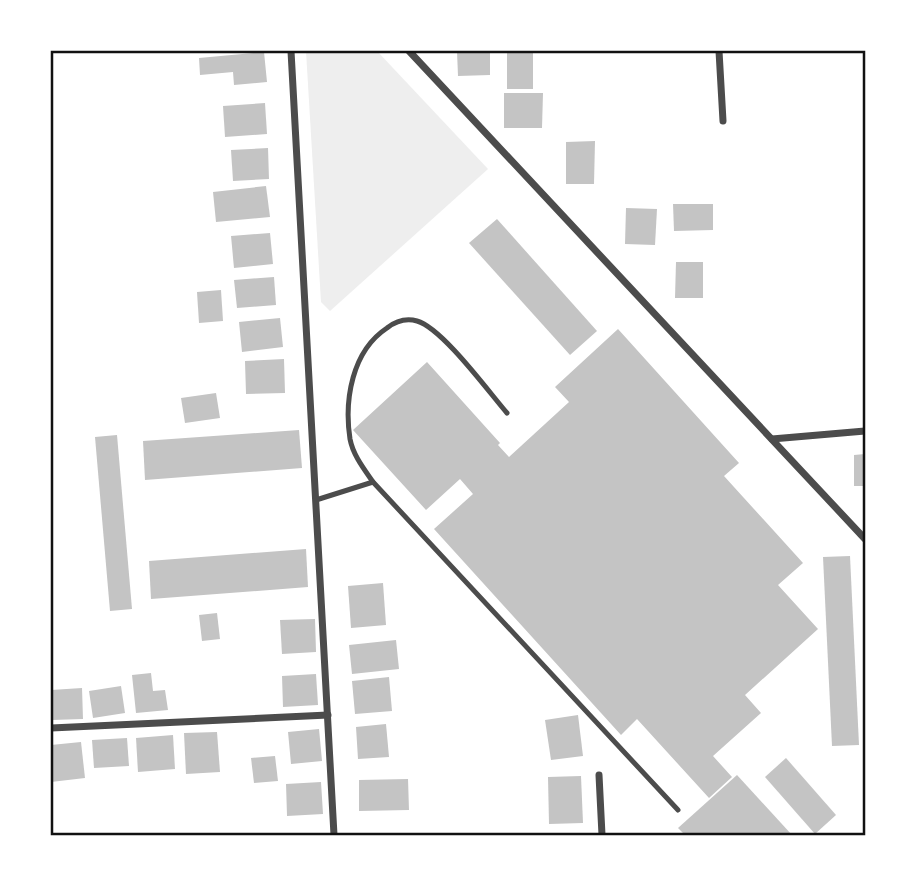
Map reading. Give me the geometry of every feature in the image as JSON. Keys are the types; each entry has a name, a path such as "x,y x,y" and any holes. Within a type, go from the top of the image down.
{"street":[{"path":"291,51 334,835"},
{"path":"409,51 865,539"},
{"path":"719,51 723,121"},
{"path":"772,439 865,431"},
{"path":"51,728 328,715"},
{"path":"598,775 602,835"}],"lane":[{"path":"506,413 435,329 416,320 399,320 384,329 367,345 359,361 347,410 350,443 373,482 678,810"},
{"path":"316,500 373,482"}],"shaded area":[{"path":"306,51 377,51 488,169 330,311 321,302"}],"building":[{"path":"457,51 490,51 490,75 458,76"},
{"path":"507,51 533,51 533,89 507,89"},
{"path":"264,52 267,82 234,85 233,72 200,75 199,58"},
{"path":"504,93 543,93 542,128 504,128"},
{"path":"265,103 267,134 225,137 223,106"},
{"path":"595,141 594,184 566,184 566,142"},
{"path":"268,148 269,179 233,181 231,150"},
{"path":"266,186 270,217 216,222 213,192"},
{"path":"673,204 713,204 713,230 674,231"},
{"path":"626,208 657,209 655,245 625,244"},
{"path":"497,219 597,331 570,355 469,243"},
{"path":"270,233 273,264 234,268 231,236"},
{"path":"676,262 703,262 703,298 675,298"},
{"path":"274,277 276,305 237,308 234,280"},
{"path":"221,290 223,321 199,323 197,292"},
{"path":"280,318 283,347 242,352 239,322"},
{"path":"618,329 739,463 724,476 803,563 778,585 818,629 745,695 761,713 713,756 732,777 709,798 637,719 621,735 434,529 473,494 460,479 426,510 353,430 427,362 500,443 498,445 509,457 569,402 555,387"},
{"path":"284,359 285,393 246,394 245,361"},
{"path":"216,393 220,418 185,423 181,398"},
{"path":"299,430 302,468 145,480 143,441"},
{"path":"117,435 132,609 110,611 95,437"},
{"path":"865,454 865,486 854,486 854,455"},
{"path":"306,549 308,587 151,599 149,561"},
{"path":"850,556 859,745 832,746 823,557"},
{"path":"383,583 386,625 351,628 348,586"},
{"path":"217,613 220,639 202,641 199,615"},
{"path":"315,619 316,652 282,654 280,620"},
{"path":"396,640 399,669 352,674 349,645"},
{"path":"151,673 153,691 165,690 168,710 136,713 132,675"},
{"path":"316,674 318,705 283,707 282,676"},
{"path":"389,677 392,711 355,714 352,681"},
{"path":"121,686 125,713 93,718 89,691"},
{"path":"82,688 83,719 52,720 51,690"},
{"path":"578,715 583,756 551,760 545,720"},
{"path":"386,724 389,757 358,759 356,727"},
{"path":"319,729 322,761 291,764 288,732"},
{"path":"217,732 220,772 186,774 184,733"},
{"path":"173,735 175,769 138,772 136,738"},
{"path":"127,738 129,766 94,768 92,740"},
{"path":"81,742 85,778 51,782 51,745"},
{"path":"275,756 278,781 254,783 251,758"},
{"path":"786,758 836,815 815,834 765,777"},
{"path":"737,775 792,835 685,835 678,828"},
{"path":"581,776 583,823 549,824 548,777"},
{"path":"408,779 409,810 359,811 359,780"},
{"path":"321,782 323,814 287,816 286,784"}]}
